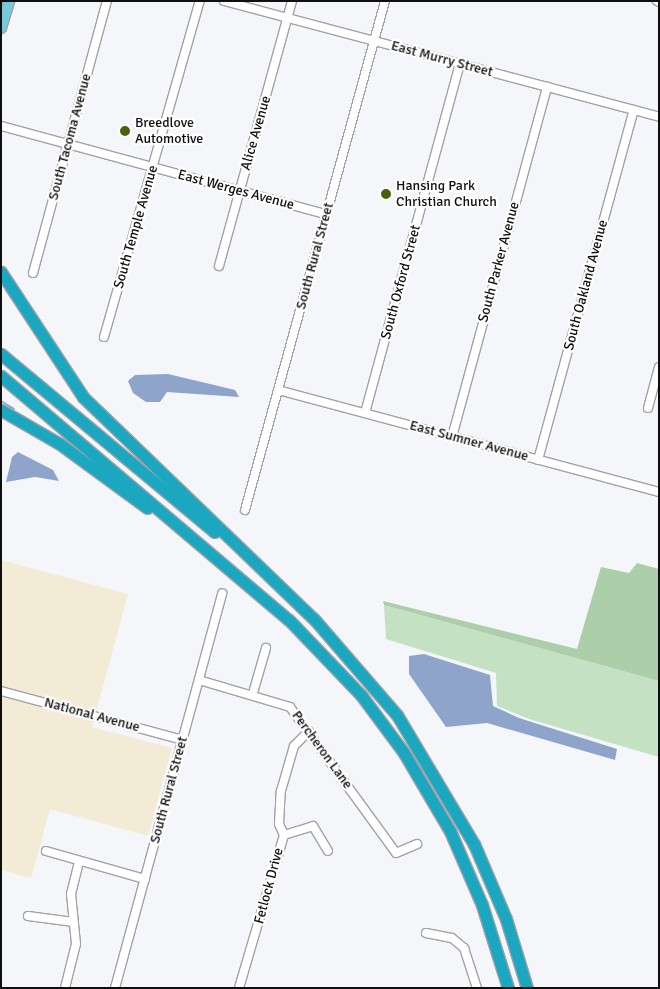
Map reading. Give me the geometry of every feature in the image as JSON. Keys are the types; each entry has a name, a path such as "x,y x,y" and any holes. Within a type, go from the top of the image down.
{"highway":[{"path":"1,272 83,397 272,579 367,677 426,757 485,868 527,988"},
{"path":"1,354 272,579"},
{"path":"1,376 257,593 341,672 420,778 471,877 508,988"},
{"path":"1,410 78,456 257,593"}],"main road":[{"path":"1,28 8,1"}],"street":[{"name":"South Tacoma Avenue","path":"33,273 107,1"},
{"name":"South Temple Avenue","path":"104,337 200,1"},
{"name":"East Murry Street","path":"224,1 659,117"},
{"name":"Alice Avenue","path":"219,266 292,1"},
{"name":"South Rural Street","path":"245,510 385,1"},
{"name":"South Oxford Street","path":"365,413 460,64"},
{"name":"South Parker Avenue","path":"452,437 547,87"},
{"name":"South Oakland Avenue","path":"538,460 634,110"},
{"name":"East Werges Avenue","path":"1,126 326,214"},
{"path":"648,408 659,367"},
{"name":"East Sumner Avenue","path":"278,390 659,492"},
{"name":"South Rural Street","path":"115,988 222,593"},
{"path":"253,693 266,648"},
{"name":"Percheron Lane","path":"199,680 253,693 290,707 396,853 417,844"},
{"name":"National Avenue","path":"1,691 183,740"},
{"name":"Fetlock Drive","path":"239,988 284,835 279,824 281,791 294,746 308,731"},
{"path":"284,835 313,826 328,851"},
{"path":"46,851 145,879"},
{"path":"74,988 65,987 76,944 72,890 79,861"},
{"path":"28,916 74,922"},
{"path":"426,933 452,938 464,948 478,988"}],"shaded area":[{"path":"1,560 128,594 92,727 172,748 148,836 50,809 31,878 1,870"}],"green space":[{"path":"637,563 659,569 659,681 384,605 383,601 577,649 601,567 629,573"},
{"path":"384,605 659,681 659,757 529,719 497,706 496,673 386,639"}],"water":[{"path":"168,374 235,390 239,397 167,392 160,402 146,402 133,393 128,381 135,375"},
{"path":"18,452 53,470 59,481 35,477 6,482 12,457"},
{"path":"424,654 490,675 493,706 519,718 617,749 615,760 487,723 446,727 409,674 409,656"}],"waterway":[{"path":"1,401 14,409"}],"place":[{"name":"Breedlove Automotive","path":"125,131"},
{"name":"Hansing Park Christian Church","path":"386,194"}]}
